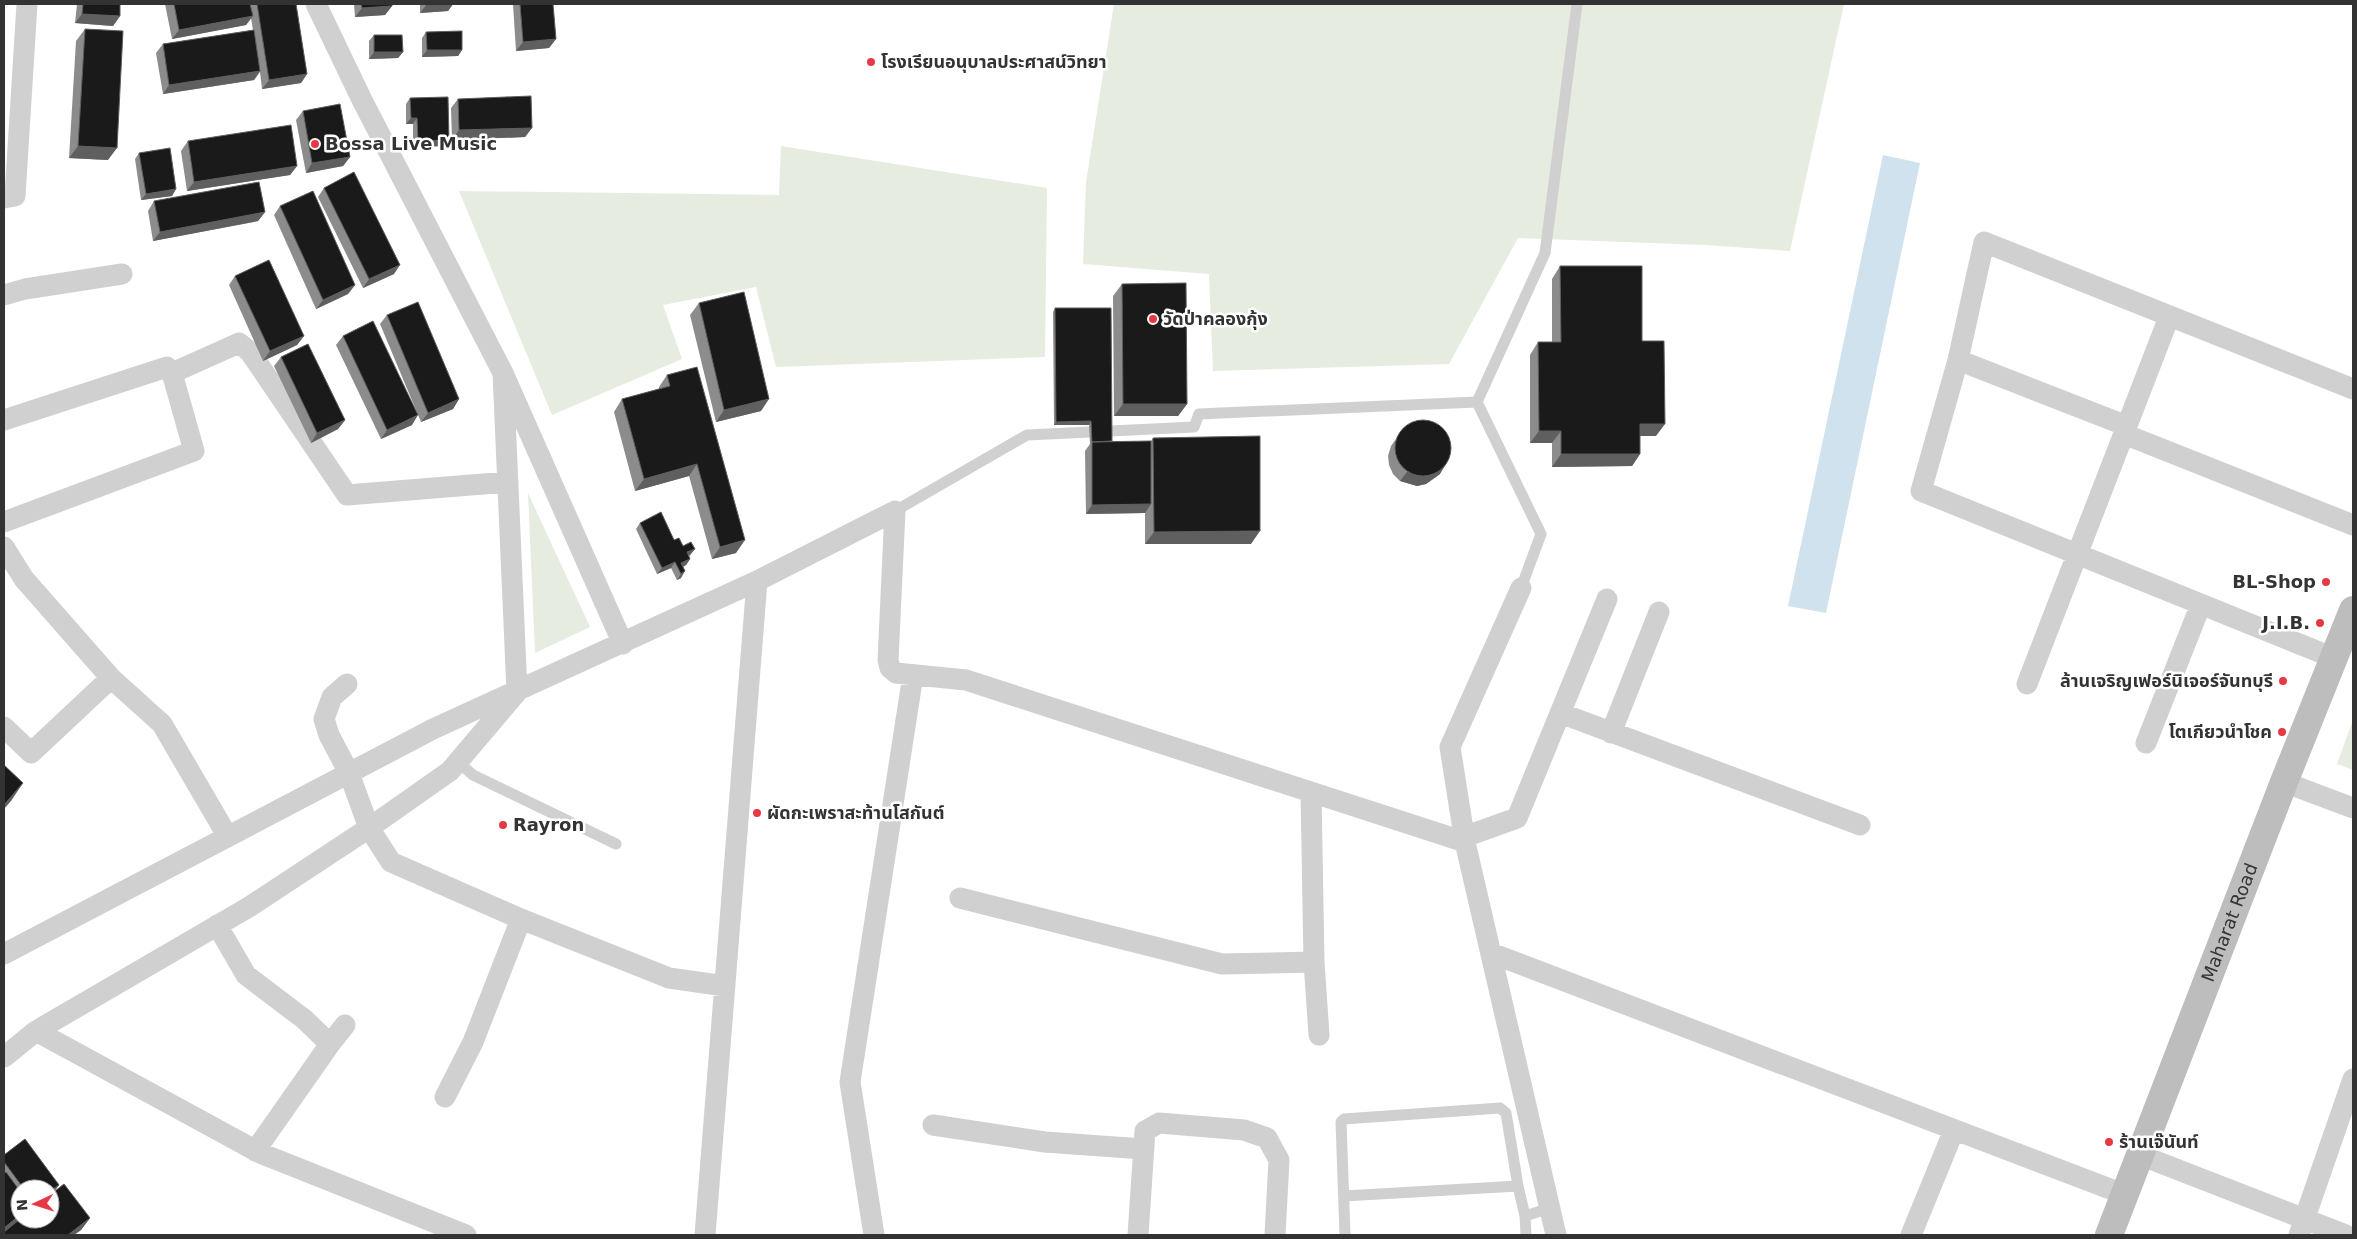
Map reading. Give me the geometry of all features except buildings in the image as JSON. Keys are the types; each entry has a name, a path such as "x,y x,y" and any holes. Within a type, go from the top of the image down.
{"street":[{"path":"4,198 15,196 27,4"},
{"path":"316,4 362,100 504,372 622,644"},
{"path":"2334,658 1921,491 1958,360 1984,242 2353,389"},
{"path":"4,295 25,289 122,274"},
{"path":"2027,684 2169,317"},
{"path":"172,373 239,343 250,352 347,495 508,482"},
{"path":"1958,360 2353,525"},
{"path":"4,420 167,367 172,373 194,451 4,522"},
{"path":"4,1057 36,1031 217,925 369,828 450,771 517,692 504,372"},
{"path":"4,954 433,729 757,581 895,511 888,660 890,668 896,672 966,680 1311,792 1465,839 1517,818 1607,599"},
{"path":"4,547 24,579 111,678 162,724 228,836"},
{"path":"705,1235 757,581"},
{"path":"1521,588 1450,747 1465,839 1556,1235"},
{"path":"2146,743 2201,604"},
{"name":"Maharat Road","path":"2109,1235 2284,782 2353,610"},
{"path":"1611,733 1659,612"},
{"path":"874,1235 850,1082 913,675"},
{"path":"4,727 31,754 111,678"},
{"path":"347,684 332,697 324,719 329,735 349,773 369,828 391,862 522,919 669,978 725,986"},
{"path":"1560,714 1860,825"},
{"path":"2284,782 2353,808"},
{"path":"1311,792 1314,962 1319,1035"},
{"path":"960,898 1222,964 1314,962"},
{"path":"445,1097 474,1042 522,919"},
{"path":"217,925 246,975 304,1019 330,1044"},
{"path":"1491,953 2126,1195"},
{"path":"255,1151 345,1025"},
{"path":"36,1031 255,1151 466,1235"},
{"path":"2302,1228 2353,1079"},
{"path":"1138,1235 1145,1131 1159,1123 1244,1130 1267,1138 1279,1160 1275,1235"},
{"path":"933,1125 1045,1142 1143,1149"},
{"path":"1911,1235 1954,1130"},
{"path":"2140,1155 2302,1228 2346,1235"}],"lane":[{"path":"1477,402 1545,253 1577,4"},
{"path":"895,511 1027,435 1194,427 1199,414 1477,402"},
{"path":"1477,402 1541,534 1521,588"},
{"path":"458,762 473,775 616,844"},
{"path":"1345,1235 1342,1120 1494,1108 1500,1108 1506,1113 1525,1216 1526,1235"},
{"path":"1344,1196 1518,1186"},
{"path":"1525,1216 1550,1208"}],"shaded area":[{"path":"1114,4 1844,4 1790,251 1705,245 1518,238 1449,364 1213,371 1209,274 1083,264 1086,182"},
{"path":"781,146 1047,188 1045,357 776,367 756,287 663,305 682,359 552,415 459,191 779,195"},
{"path":"528,493 590,627 535,653"},
{"path":"2353,720 2353,770 2337,764"}],"water":[{"path":"1883,155 1920,163 1826,613 1788,606"}],"place":[{"name":"โรงเรียนอนุบาลประศาสน์วิทยา","path":"871,62"},
{"name":"Bossa Live Music","path":"315,144"},
{"name":"วัดป่าคลองกุ้ง","path":"1153,319"},
{"name":"BL-Shop","path":"2326,582"},
{"name":"J.I.B.","path":"2320,623"},
{"name":"ล้านเจริญเฟอร์นิเจอร์จันทบุรี","path":"2283,681"},
{"name":"โตเกียวนำโชค","path":"2282,732"},
{"name":"ผัดกะเพราสะท้านโสกันต์","path":"757,813"},
{"name":"Rayron","path":"503,825"},
{"name":"ร้านเจ๊นันท์","path":"2109,1142"}]}
